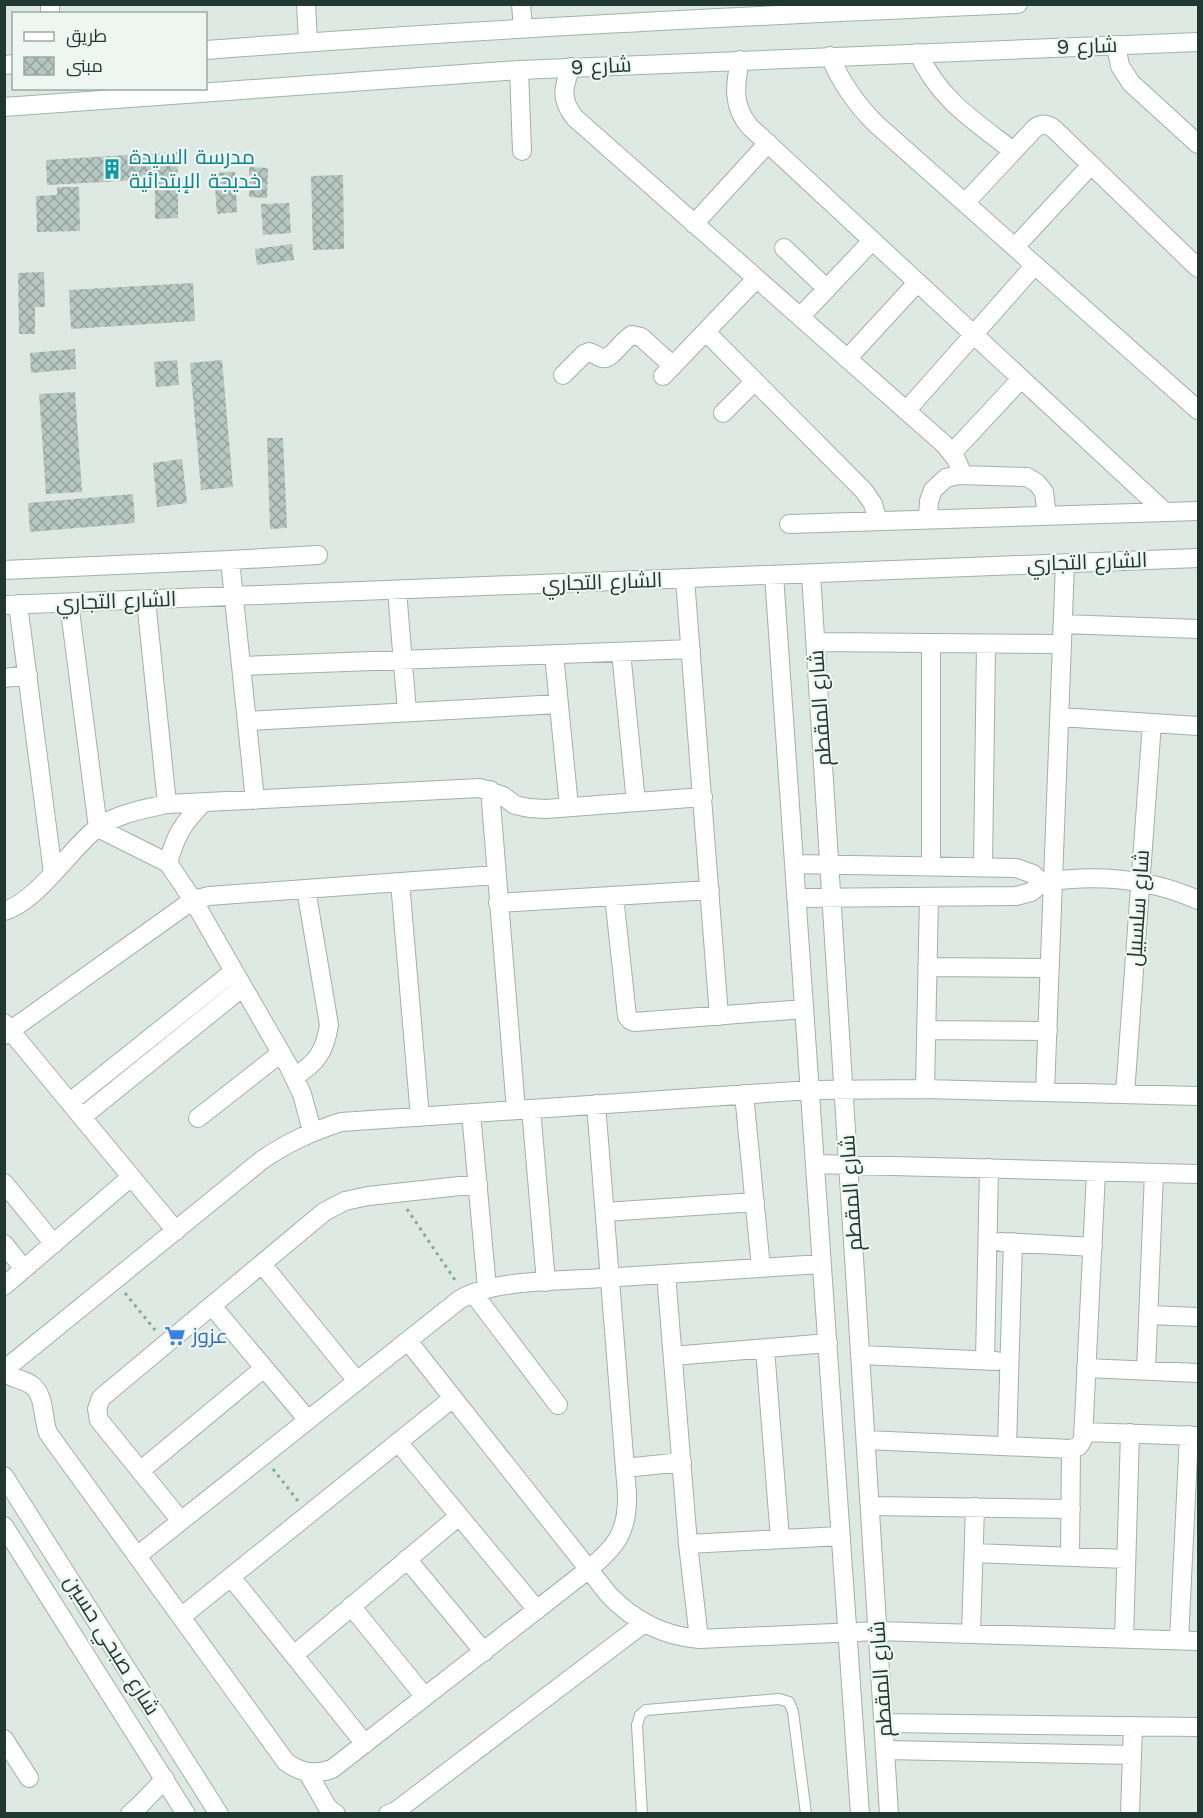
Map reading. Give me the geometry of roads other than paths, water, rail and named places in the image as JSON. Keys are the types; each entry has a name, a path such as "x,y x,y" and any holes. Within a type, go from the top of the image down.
{"street":[{"path":"306,4 308,42"},
{"path":"521,4 523,28"},
{"name":"شارع 9","path":"207,50 734,11 1018,4"},
{"name":"شارع 9","path":"4,107 571,67 1198,42"},
{"path":"1116,45 1120,66 1131,83 1198,144"},
{"path":"918,52 925,70 947,99 1013,151"},
{"path":"830,56 844,86 865,112 1198,410"},
{"path":"740,60 735,94 739,111 749,126 1165,512"},
{"path":"571,67 564,90 565,100 575,118 952,453 963,475"},
{"path":"519,70 522,151"},
{"path":"965,203 1035,128 1039,125 1047,125 1054,129 1198,268"},
{"path":"694,224 768,143"},
{"path":"1015,248 1091,165"},
{"path":"800,317 872,241"},
{"path":"783,248 827,289"},
{"path":"906,411 1035,265"},
{"path":"563,375 584,354 589,352 607,359 632,335 641,337 668,371 756,279"},
{"path":"847,359 917,283"},
{"path":"706,332 870,497 878,521"},
{"path":"952,453 1021,379"},
{"path":"723,413 755,381"},
{"path":"928,519 929,501 937,485 952,476 963,475 1027,477 1037,483 1044,492 1047,516"},
{"path":"789,524 1198,511"},
{"name":"الشارع التجاري","path":"4,570 318,555"},
{"name":"الشارع التجاري","path":"11,604 1198,558"},
{"path":"230,560 255,800"},
{"path":"1045,1092 1050,968 1048,882 1060,717 1065,563"},
{"name":"شارع المقطم","path":"811,573 890,1814"},
{"name":"شارع المقطم","path":"774,575 860,1814"},
{"path":"685,579 719,1016"},
{"path":"397,590 407,712"},
{"path":"146,600 167,804"},
{"path":"69,603 98,828"},
{"path":"11,604 28,675 53,873"},
{"path":"1063,624 1198,629"},
{"path":"816,642 1062,644"},
{"path":"931,643 932,866"},
{"path":"983,867 986,644"},
{"path":"241,666 691,649"},
{"path":"621,652 636,802"},
{"path":"554,654 569,807"},
{"path":"4,678 28,675"},
{"path":"247,721 559,704"},
{"path":"1060,717 1198,726"},
{"name":"شارع سلسبيل","path":"1125,1094 1152,723"},
{"path":"4,911 27,900 98,828 128,814 167,804 480,788 503,796 514,805 529,808 703,797"},
{"path":"489,790 498,903 546,1282"},
{"path":"168,863 175,839 187,819 203,803"},
{"path":"98,828 168,863 193,900 294,1077 302,1094 312,1131"},
{"path":"794,864 1022,869 1048,882"},
{"path":"176,1231 7,1029 193,900 209,896 496,875"},
{"path":"796,898 1016,896 1031,892 1048,882 1097,878 1140,882 1173,890 1198,900"},
{"path":"400,882 420,1117"},
{"path":"294,1077 308,1068 319,1056 327,1041 330,1026 306,889"},
{"path":"498,903 710,890"},
{"path":"614,896 627,1016 630,1020 634,1022 804,1009"},
{"path":"925,1089 929,897"},
{"path":"927,967 1050,968"},
{"path":"70,1102 234,971"},
{"path":"82,1117 243,987"},
{"path":"926,1030 1048,1031"},
{"path":"198,1118 281,1053"},
{"path":"596,1104 628,1508 620,1537 611,1550 537,1611 332,1769 321,1773 296,1770 286,1762 48,1433 44,1422 42,1400 37,1390 4,1371 262,1160 312,1131 341,1122 596,1104 810,1090 925,1089 1198,1096"},
{"path":"744,1094 761,1268"},
{"path":"471,1113 478,1184 475,1292 558,1405"},
{"path":"815,1164 1198,1174"},
{"path":"985,1360 989,1168"},
{"path":"866,1440 1071,1449 1082,1443 1096,1172"},
{"path":"1146,1370 1154,1173"},
{"path":"4,1286 132,1177"},
{"path":"4,1183 54,1244"},
{"path":"181,1521 99,1420 97,1409 101,1398 324,1212 345,1201 368,1196 478,1184"},
{"path":"605,1212 754,1202"},
{"path":"987,1241 1093,1247"},
{"path":"1008,1446 1013,1242"},
{"path":"4,1244 24,1269"},
{"path":"262,1264 357,1381"},
{"path":"137,1556 408,1341 475,1292 546,1282 822,1264"},
{"path":"666,1274 688,1544 699,1639"},
{"path":"212,1306 308,1420"},
{"path":"1148,1315 1198,1317"},
{"path":"408,1341 619,1606 644,1623 672,1635 699,1639 878,1631 1198,1641"},
{"path":"673,1356 828,1343"},
{"path":"765,1349 780,1539"},
{"path":"861,1355 1010,1362"},
{"path":"140,1471 264,1368"},
{"path":"1086,1368 1198,1373"},
{"path":"181,1617 453,1398"},
{"path":"1084,1432 1194,1435 1191,1568 1179,1640"},
{"path":"1124,1639 1130,1433"},
{"path":"398,1442 537,1611"},
{"path":"1070,1557 1071,1449"},
{"path":"625,1468 682,1462"},
{"name":"شارع صبحي حسين","path":"4,1476 219,1814"},
{"path":"870,1506 1071,1509"},
{"path":"971,1634 975,1507"},
{"path":"294,1655 459,1516"},
{"name":"شارع صبحي حسين","path":"4,1526 186,1814"},
{"path":"688,1544 841,1536"},
{"path":"974,1553 1126,1560"},
{"path":"407,1559 484,1652"},
{"path":"231,1577 365,1744"},
{"path":"351,1606 425,1697"},
{"path":"388,1814 644,1623"},
{"path":"884,1723 1198,1727"},
{"path":"1130,1814 1133,1726"},
{"path":"4,1738 29,1778"},
{"path":"886,1750 1132,1755"},
{"path":"308,1773 328,1808 336,1814"},
{"path":"130,1814 165,1779"}],"lane":[{"path":"642,1814 637,1725 640,1715 646,1710 779,1699 789,1702 792,1712 806,1814"}],"place":[{"name":"مدرسة السيدة خديجة الإبتدائية","path":"112,169"},
{"name":"عزوز","path":"175,1336"}]}
